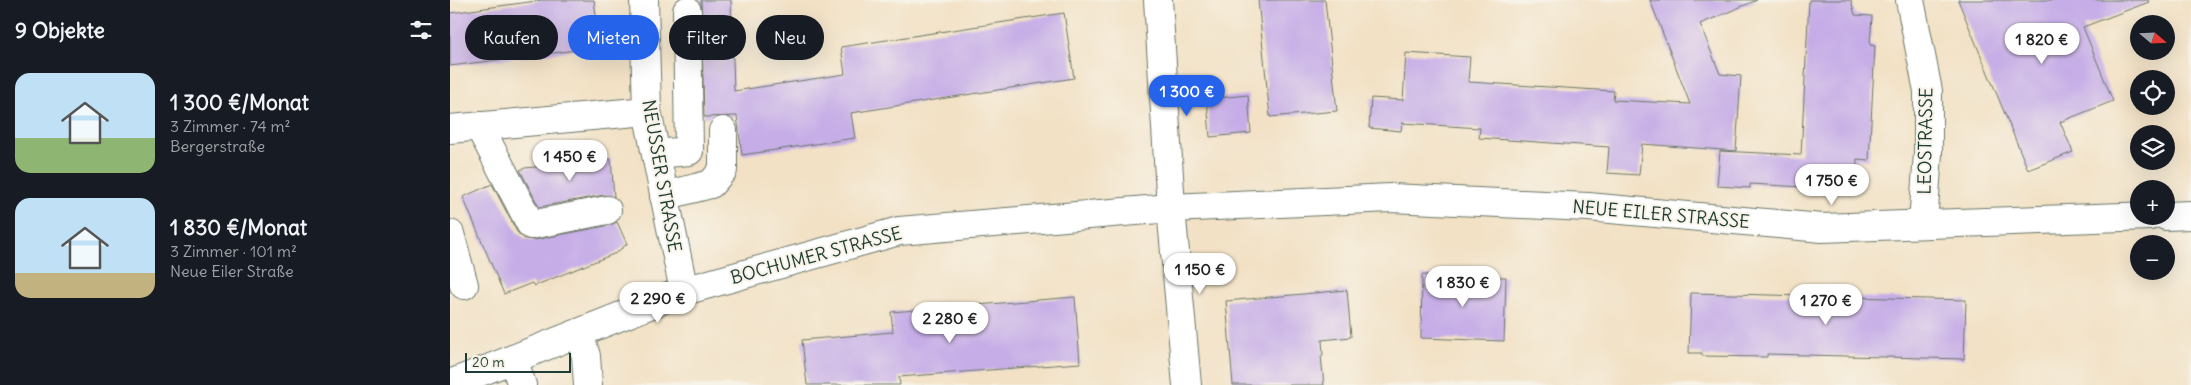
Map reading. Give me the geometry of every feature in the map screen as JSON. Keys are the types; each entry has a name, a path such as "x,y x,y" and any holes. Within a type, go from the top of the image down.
{"street":[{"name":"NEUSSER STRASSE","path":"644,0 647,111 684,291"},
{"path":"1158,0 1171,208 1187,385"},
{"name":"LEOSTRASSE","path":"1910,0 1928,91 1928,153 1923,224"},
{"path":"656,154 688,152 687,11"},
{"path":"450,128 647,111"},
{"path":"478,126 531,225 607,210"},
{"path":"664,196 712,184 723,170 723,131"},
{"name":"NEUE EILER STRASSE","path":"1171,208 1391,198 1579,206 1822,228 2130,217"},
{"name":"BOCHUMER STRASSE","path":"450,384 684,291 899,231 1171,208"},
{"path":"2175,216 2191,215"},
{"path":"450,234 464,285"},
{"path":"579,333 586,356 588,385"},
{"path":"512,359 522,385"}],"building":[{"path":"543,0 594,0 596,15 568,15 568,51 558,52 558,15 465,15 465,60 497,60 450,66 450,13"},
{"path":"701,0 731,0 731,15 701,15"},
{"path":"1258,0 1325,0 1337,111 1270,117"},
{"path":"1650,0 1757,0 1700,24 1720,74 1741,76 1736,151 1642,144 1639,175 1607,173 1609,147 1479,138 1480,128 1402,123 1401,131 1369,128 1371,98 1403,100 1406,53 1470,57 1468,82 1614,91 1613,100 1690,104"},
{"path":"1809,0 1851,0 1855,15 1872,16 1870,45 1875,46 1869,160 1857,159 1856,190 1750,184 1750,188 1717,186 1720,151 1801,155"},
{"path":"1958,0 2148,0 2149,2 2083,27 2113,101 2060,122 2073,152 2028,170"},
{"path":"1064,13 1074,78 851,113 855,138 742,155 737,116 704,117 703,60 733,60 734,91 845,74 841,47"},
{"path":"1248,95 1251,133 1210,137 1207,99"},
{"path":"611,159 614,197 604,195 539,207 520,170 525,168"},
{"path":"492,184 517,232 525,239 534,240 617,222 627,244 616,253 534,286 532,283 504,294 463,197"},
{"path":"1422,275 1506,277 1504,341 1421,338"},
{"path":"1347,290 1351,337 1322,340 1323,356 1321,356 1324,385 1233,385 1226,301"},
{"path":"1691,293 1966,300 1964,359 1767,354 1767,357 1702,356 1702,353 1689,353"},
{"path":"1075,297 1080,363 899,377 900,385 807,385 802,340 893,332 891,312"}]}
